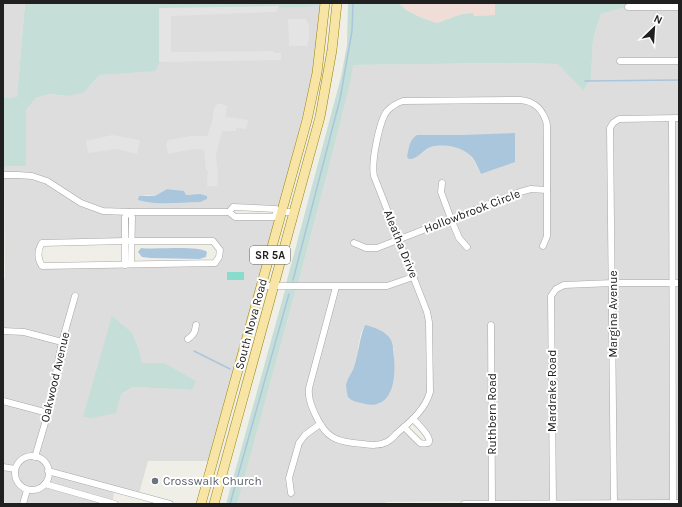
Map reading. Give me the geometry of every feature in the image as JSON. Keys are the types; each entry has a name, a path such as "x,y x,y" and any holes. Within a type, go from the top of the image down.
{"main road":[{"name":"South Nova Road","path":"201,504 261,286 279,212 307,120 317,73 325,3"},
{"name":"South Nova Road","path":"214,504 320,117 332,50 337,3"}],"street":[{"path":"628,7 679,8"},
{"path":"620,61 679,61"},
{"path":"317,73 328,75"},
{"name":"Aleatha Drive","path":"336,286 309,392 310,402 320,424 327,434 337,440 375,445 388,442 413,419 423,407 430,392 429,322 424,302 374,176 372,163 384,117 389,110 399,102 524,100 532,103 542,112 547,125 547,236 543,246"},
{"path":"464,504 675,504 672,283 672,119 679,118"},
{"name":"Margina Avenue","path":"614,504 611,125 619,119 672,119"},
{"path":"3,175 18,174 32,176 47,181 81,203 103,211 229,212 233,208 276,209 279,212 294,212"},
{"path":"442,183 441,192 458,238 467,247"},
{"name":"Hollowbrook Circle","path":"354,243 371,249 399,240 526,190 547,190"},
{"path":"128,264 128,241 125,217 129,212"},
{"path":"128,241 213,241 220,250 215,263 42,266 38,260 38,253 42,243 128,241"},
{"path":"261,286 387,286 413,276"},
{"path":"613,283 679,283"},
{"name":"Mardrake Road","path":"552,504 551,296 556,289 564,285 613,283"},
{"name":"Oakwood Avenue","path":"35,457 48,413 62,342 75,296"},
{"path":"188,339 193,336 196,325"},
{"name":"Ruthbern Road","path":"491,325 492,504"},
{"path":"3,331 24,332 62,342"},
{"path":"3,400 48,413"},
{"path":"230,401 241,404"},
{"path":"404,427 420,443 427,443 429,440 428,436 413,419"},
{"path":"291,493 289,478 300,441 304,435 320,424"},
{"path":"28,457 35,457 44,462 48,471 48,477 45,484 36,490 27,490 18,483 15,476 15,469 22,460 28,457"},
{"path":"3,467 15,469"},
{"path":"48,471 170,504"},
{"path":"45,484 115,504 118,490"},
{"path":"23,504 27,490"}],"shaded area":[{"path":"3,3 25,3 17,97 3,98"},
{"path":"25,3 322,3 322,5 304,7 165,10 161,60 155,71 100,75 83,93 67,96 50,94 36,98 26,110 26,166 3,166 3,98 17,97"},
{"path":"348,3 399,3 406,10 437,23 462,14 473,13 474,16 495,15 495,3 635,3 626,4 626,7 601,14 593,39 591,79 583,90 558,64 504,63 353,65 350,84 298,284 286,284 341,77 347,45"},
{"path":"399,3 495,3 495,15 473,16 473,13 462,14 437,23 406,10"},
{"path":"322,5 311,86 278,209 103,208 82,200 48,179 33,174 3,172 3,166 26,166 26,110 36,98 50,94 67,96 90,86 100,75 118,73 161,17 217,9","holes":["167,189 176,190 186,195 200,194 138,200 146,195 155,196"]},
{"path":"279,6 276,12 171,16 171,52 272,51 281,53 281,60 159,62 159,8"},
{"path":"626,7 626,10 679,10 679,59 618,59 618,64 679,64 679,116 616,118 610,122 610,280 562,282 548,296 550,501 495,501 493,322 489,323 489,501 387,502 382,504 237,503 296,289 333,289 307,403 316,424 301,435 297,442 287,483 289,496 294,494 292,478 301,444 304,438 319,428 329,439 336,443 346,445 376,448 404,431 419,446 424,447 428,445 431,437 430,434 416,419 432,392 432,321 426,301 402,241 449,222 456,240 467,251 470,247 461,237 454,220 521,194 531,192 545,193 544,235 540,248 544,249 549,237 549,125 539,104 521,97 403,99 380,121 370,163 371,177 395,238 377,245 367,245 353,240 350,245 371,251 397,243 410,275 387,283 298,284 350,84 352,65 504,63 558,64 591,79 593,39 601,14"},
{"path":"288,19 306,19 309,26 309,39 307,46 289,46"},
{"path":"520,102 530,105 540,114 543,121 545,187 525,187 452,215 444,192 445,180 440,180 439,193 447,217 400,236 376,175 377,153 385,122 390,112 403,104","holes":["417,135 462,135 515,161 481,174 473,159 467,152 454,147 442,145 431,147 413,159"]},
{"path":"217,104 227,106 226,117 248,120 246,129 237,128 236,131 222,131 216,155 218,177 217,186 207,186 208,170 206,170 204,150 193,149 168,154 166,144 168,140 191,136 207,136 212,122 214,109"},
{"path":"669,121 669,280 615,280 613,128 619,122"},
{"path":"674,121 679,121 679,280 674,280"},
{"path":"515,133 515,162 481,174 472,157 458,148 442,145 436,146 425,150 415,158 409,159 407,157 411,142 417,135"},
{"path":"112,135 140,140 137,154 117,149 88,153 86,141"},
{"path":"18,177 31,179 46,184 80,205 124,215 123,238 40,241 35,254 36,262 40,267 214,266 222,248 215,239 134,238 133,215 277,215 209,461 148,461 139,494 50,469 46,460 38,455 64,343 78,294 73,293 60,339 24,329 3,328 3,281 5,278 4,178","holes":["194,322 199,322 197,333 194,339 187,343 185,338 192,332","140,353 142,363 164,363 192,390 133,387 121,394"]},
{"path":"167,189 184,191 186,195 200,194 207,196 207,199 200,202 169,203 153,203 138,200 139,196 155,196"},
{"path":"141,248 186,248 207,252 206,257 199,259 151,258 142,257 138,252"},
{"path":"227,272 244,272 244,280 227,280"},
{"path":"412,280 425,313 427,323 427,391 418,410 387,439 375,442 347,440 332,434 322,423 311,396 338,289 387,289","holes":["365,325 391,340 394,349 390,393 379,404 348,397 346,385 358,355 361,333"]},
{"path":"669,285 671,501 616,501 615,286"},
{"path":"610,286 611,501 555,501 554,297 557,291 564,288"},
{"path":"674,286 679,286 679,501 676,501"},
{"path":"296,289 237,504 226,504 285,290"},
{"path":"112,316 132,333 140,353 142,363 164,363 196,381 192,390 133,387 121,394 116,413 91,418 83,417"},
{"path":"365,325 376,328 386,334 391,340 393,347 394,374 391,391 382,402 374,405 352,400 348,397 346,388 356,362 361,336"},
{"path":"3,334 23,335 59,344 46,410 3,398"},
{"path":"3,404 45,415 33,454 21,457 14,466 3,464"},
{"path":"32,459 42,463 46,473 42,483 32,487 22,483 18,473 22,463"},
{"path":"3,470 12,471 15,484 19,489 26,492 36,492 45,487 105,504 9,504 3,502"},
{"path":"51,475 114,492 113,500 49,482"}],"waterway":[{"path":"293,280 340,99 352,31 353,3"},
{"path":"585,81 679,80"},
{"path":"230,504 289,294"},
{"path":"194,351 230,369"}],"place":[{"name":"Crosswalk Church","path":"155,481"}]}
